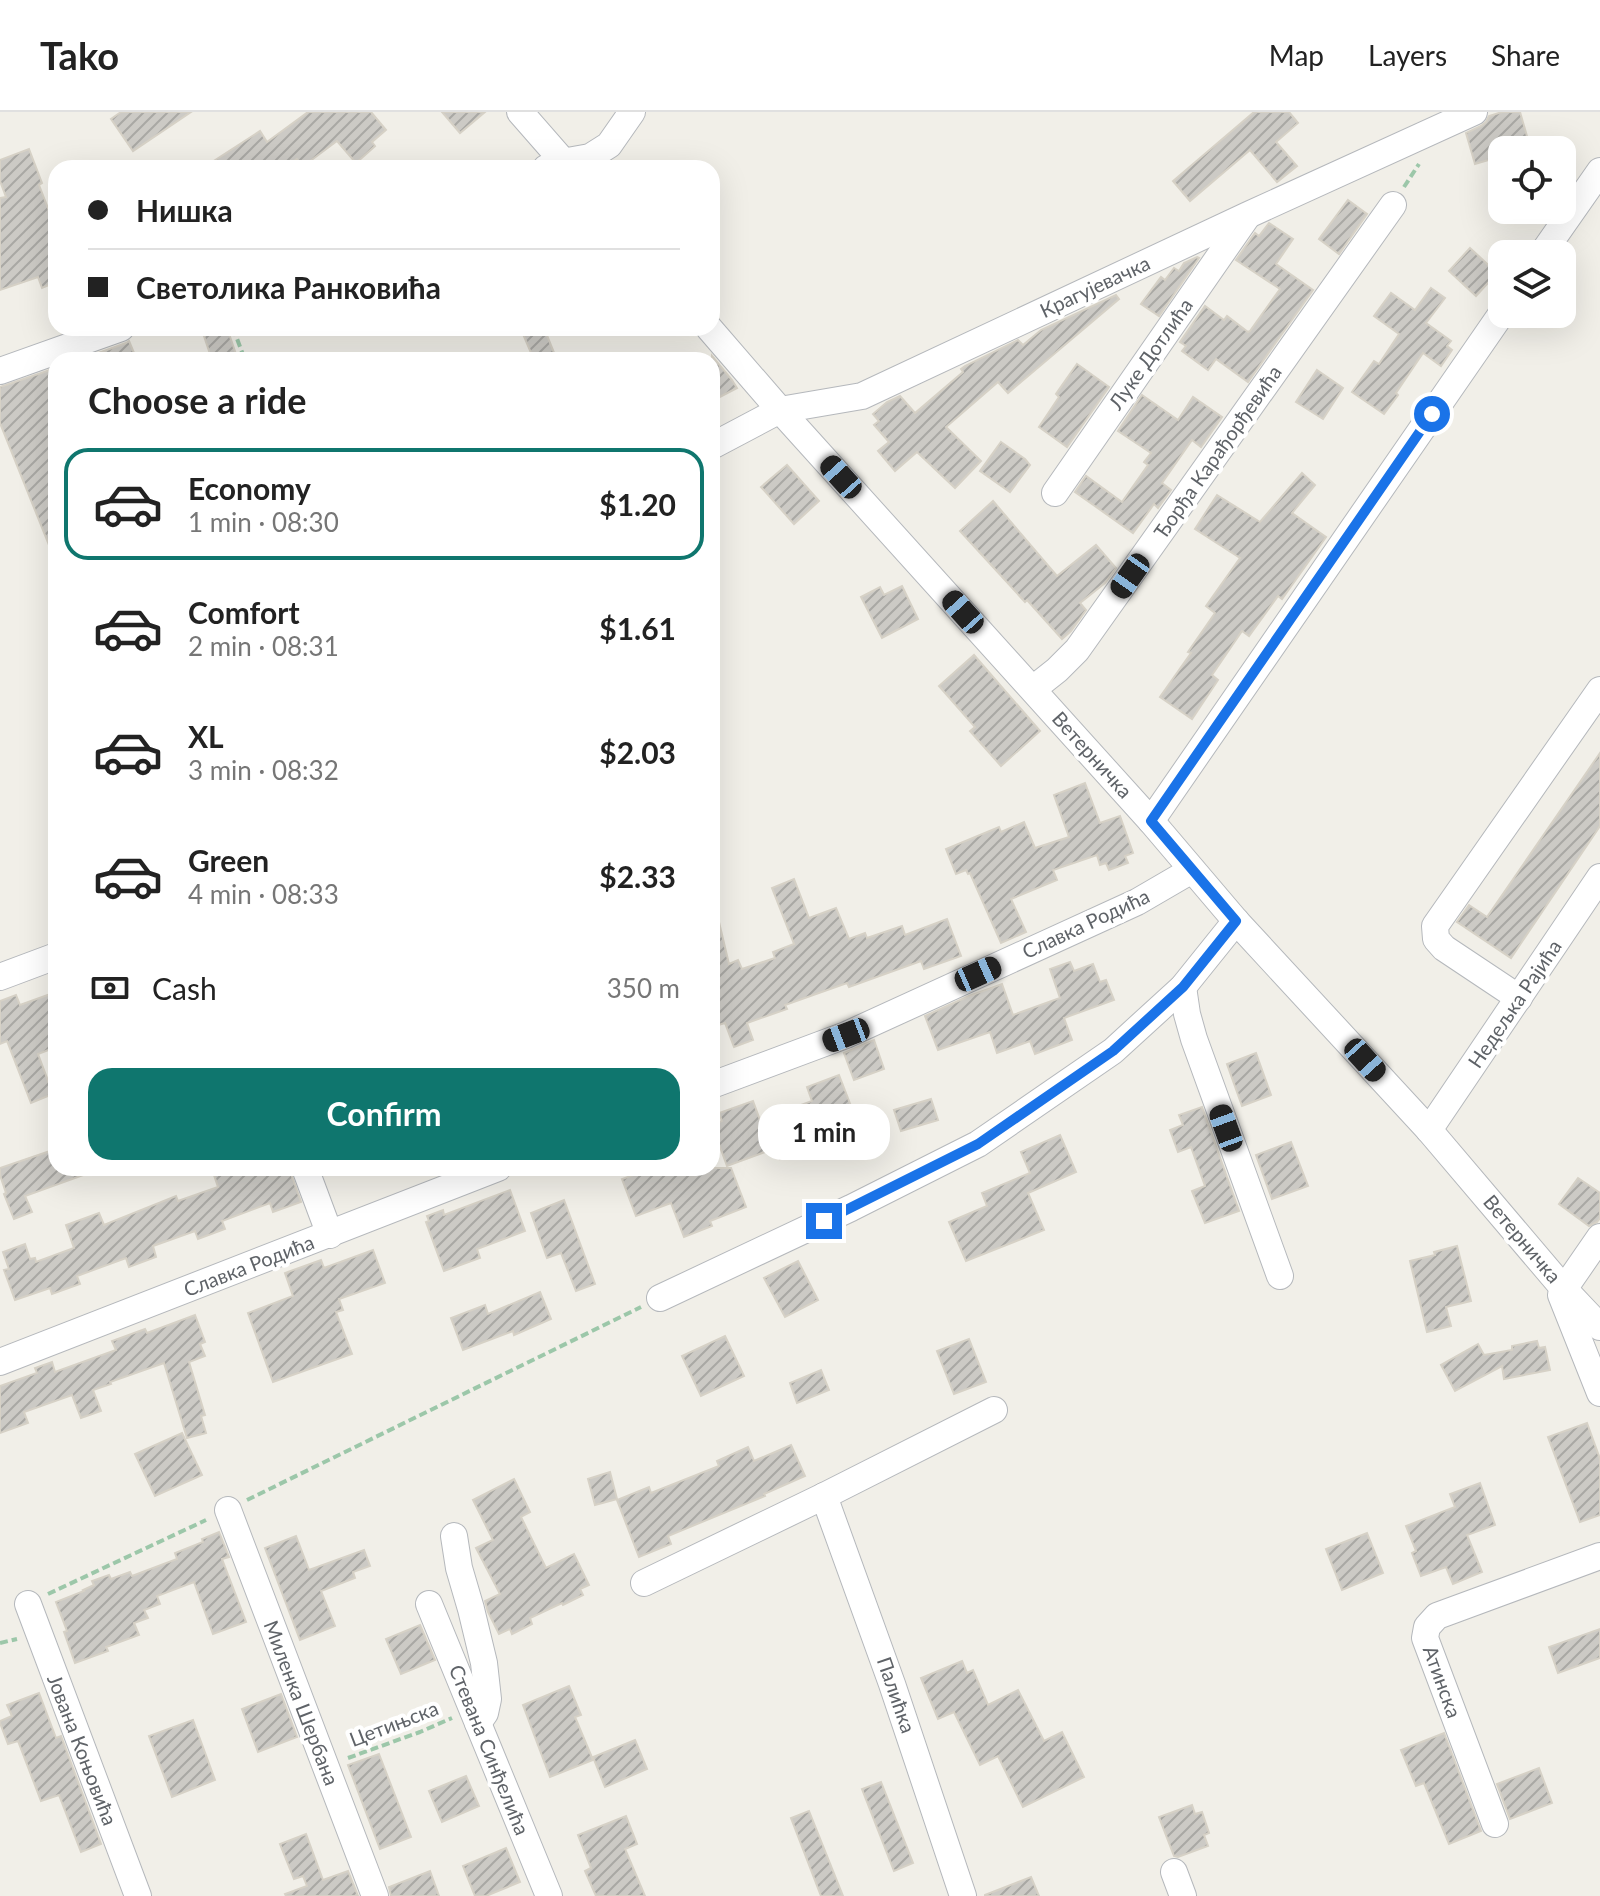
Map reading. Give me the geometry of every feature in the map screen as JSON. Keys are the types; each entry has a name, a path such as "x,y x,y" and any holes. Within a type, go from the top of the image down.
{"street":[{"path":"520,112 555,160"},
{"path":"580,160 609,145 632,112"},
{"name":"Крагујевачка","path":"720,442 780,410 862,396 1474,112"},
{"path":"1552,240 1600,171"},
{"name":"Ђорђа Карађорђевића","path":"1033,689 1077,650 1393,205"},
{"name":"Луке Дотлића","path":"1055,493 1248,215"},
{"path":"1151,821 1492,328"},
{"path":"53,352 98,336"},
{"name":"Ветерничка","path":"716,336 1151,821 1236,921 1429,1130 1600,1327"},
{"path":"0,371 48,354"},
{"path":"1519,998 1444,948 1436,939 1435,926 1600,690"},
{"name":"Славка Родића","path":"720,1082 846,1035 1137,902 1192,870"},
{"name":"Недељка Рајића","path":"1429,1130 1600,877"},
{"path":"660,1298 978,1144 1113,1051 1183,987 1236,921"},
{"path":"0,977 48,959"},
{"path":"1183,987 1194,1039 1280,1276"},
{"path":"308,1176 330,1235"},
{"name":"Славка Родића","path":"0,1362 478,1176"},
{"path":"1600,1237 1559,1283 1600,1393"},
{"path":"644,1583 994,1410"},
{"name":"Палићка","path":"824,1496 892,1684 963,1896"},
{"name":"Миленка Шербана","path":"228,1510 375,1896"},
{"path":"454,1536 459,1568 484,1663 488,1699 485,1713 475,1716"},
{"name":"Атинска","path":"1495,1824 1425,1638 1427,1627 1437,1616 1600,1556"},
{"name":"Јована Коњовића","path":"28,1604 138,1896"},
{"name":"Стевана Синђелића","path":"429,1604 549,1896"}],"path":[{"path":"28,1604 228,1510 660,1298"},
{"name":"Цетињска","path":"326,1767 420,1732 475,1716"}],"building":[{"path":"121,112 191,112 133,151 111,119"},
{"path":"308,112 371,112 386,130 372,142 375,146 359,160 353,160 337,141 311,160 215,160 260,131 267,142"},
{"path":"442,112 485,112 460,133"},
{"path":"1254,112 1289,112 1298,123 1276,142 1297,166 1277,182 1250,150 1190,201 1173,181"},
{"path":"1520,112 1527,136 1488,136 1488,160 1475,164 1466,133 1481,126 1489,116"},
{"path":"29,149 42,183 39,185 48,208 48,285 42,288 38,277 0,290 0,198 6,197 0,181 0,160"},
{"path":"1348,200 1367,214 1339,254 1319,239"},
{"path":"1269,223 1293,239 1276,264 1313,290 1248,382 1216,359 1208,370 1182,351 1186,346 1180,342 1205,306 1224,320 1227,316 1250,331 1280,289 1236,260 1255,233 1259,236"},
{"path":"1470,248 1488,265 1488,283 1476,296 1449,271"},
{"path":"1197,257 1159,316 1141,304 1161,277 1165,280 1174,268 1179,271 1184,263"},
{"path":"1431,288 1445,298 1426,323 1451,341 1447,346 1452,350 1441,366 1423,353 1384,414 1352,392 1374,361 1379,364 1399,334 1374,316 1391,293 1415,310"},
{"path":"1116,295 1119,299 1008,393 998,382 946,427 981,461 955,488 917,452 895,471 878,451 889,442 874,425 879,421 873,414 887,402 900,396 915,413 963,372 961,369 965,366 1018,340 1023,345 1041,330"},
{"path":"204,336 230,336 235,352 209,352"},
{"path":"524,336 547,336 554,352 531,352"},
{"path":"129,341 134,352 101,352"},
{"path":"1077,364 1109,387 1067,447 1039,427 1059,397 1056,394"},
{"path":"720,366 732,380 737,388 720,397"},
{"path":"1317,370 1343,388 1323,419 1296,402"},
{"path":"48,371 48,543 0,423 0,387"},
{"path":"1142,395 1178,420 1193,397 1222,417 1201,447 1192,440 1162,483 1171,490 1158,508 1154,504 1133,533 1075,492 1086,476 1122,502 1148,465 1144,462 1151,453 1118,431"},
{"path":"1001,442 1030,465 1010,492 980,471"},
{"path":"787,465 819,501 794,524 761,487"},
{"path":"1302,473 1315,485 1292,513 1326,537 1282,599 1278,596 1249,636 1242,631 1212,675 1218,680 1192,719 1160,697 1215,613 1206,606 1240,558 1195,529 1217,495 1260,522"},
{"path":"993,501 1057,576 1096,545 1116,568 1105,583 1080,603 1086,610 1062,639 960,531"},
{"path":"902,586 918,619 882,638 861,597 880,587 884,595"},
{"path":"974,655 1040,731 1001,766 970,731 975,727 939,686"},
{"path":"1600,753 1600,826 1511,958 1457,922 1469,905 1487,917"},
{"path":"1085,783 1100,823 1120,816 1133,853 1125,856 1128,863 1109,870 1106,863 1100,865 1097,855 1053,870 1057,880 1011,899 1026,932 1001,943 970,873 966,870 956,874 946,849 999,827 1001,832 1024,822 1035,848 1069,837 1054,795"},
{"path":"794,879 809,918 836,908 849,939 865,933 867,938 902,926 905,935 947,919 961,956 924,969 921,961 849,987 847,983 785,1005 787,1009 747,1023 753,1040 734,1047 725,1023 720,1025 720,926 729,964 738,960 742,969 775,958 773,952 794,944 772,888"},
{"path":"1070,962 1074,971 1093,964 1100,982 1106,980 1114,1000 1064,1018 1072,1040 1035,1054 1030,1041 997,1053 990,1032 938,1050 925,1016 1002,984 1013,1015 1060,998 1050,969"},
{"path":"16,995 20,1005 48,995 48,1050 38,1054 48,1081 48,1096 31,1103 7,1041 0,1044 0,1001"},
{"path":"874,1040 884,1069 854,1080 844,1053"},
{"path":"1256,1053 1271,1095 1242,1106 1227,1064"},
{"path":"839,1075 854,1114 804,1133 809,1148 780,1159 776,1148 727,1166 720,1147 720,1113 753,1101 760,1120 812,1101 807,1087"},
{"path":"931,1099 938,1120 901,1131 894,1110"},
{"path":"1202,1107 1239,1211 1205,1223 1192,1191 1205,1186 1191,1147 1178,1152 1170,1130 1183,1125 1179,1115"},
{"path":"1060,1135 1076,1172 1028,1193 1044,1230 966,1261 949,1222 987,1206 982,1193 1030,1173 1021,1152"},
{"path":"1291,1142 1308,1186 1272,1199 1256,1155"},
{"path":"48,1152 48,1176 80,1176 25,1196 32,1212 14,1219 4,1194 0,1168"},
{"path":"720,1168 731,1168 746,1207 710,1221 712,1226 684,1237 671,1203 636,1216 622,1179 630,1176 720,1176"},
{"path":"214,1176 292,1176 301,1202 273,1212 270,1203 222,1221 225,1229 198,1239 195,1231 153,1246 156,1257 129,1267 126,1258 77,1276 80,1284 52,1294 50,1288 15,1300 4,1270 9,1269 3,1252 25,1244 30,1259 35,1258 36,1262 74,1248 66,1225 99,1213 104,1225 176,1196 178,1201 218,1187"},
{"path":"1578,1178 1600,1193 1600,1218 1589,1226 1559,1204"},
{"path":"510,1190 525,1231 477,1249 480,1258 444,1271 426,1222 429,1221 427,1216 443,1210 444,1215"},
{"path":"564,1200 595,1284 576,1291 561,1253 547,1258 531,1213"},
{"path":"1457,1246 1471,1301 1446,1307 1451,1326 1427,1332 1410,1261"},
{"path":"373,1250 385,1283 339,1299 343,1310 336,1312 352,1354 273,1382 248,1313 293,1296 285,1273 321,1260 324,1268"},
{"path":"798,1261 818,1300 785,1317 764,1278"},
{"path":"540,1292 551,1319 514,1335 513,1331 463,1350 451,1318 485,1305 488,1314"},
{"path":"195,1315 205,1342 200,1344 205,1356 189,1362 205,1415 201,1416 206,1433 187,1438 164,1363 93,1390 101,1411 81,1418 72,1395 24,1412 28,1423 0,1433 0,1386 37,1373 35,1368 52,1362 55,1372 116,1350 112,1341 145,1329 147,1333"},
{"path":"725,1336 744,1376 701,1396 682,1356"},
{"path":"969,1339 986,1382 954,1394 937,1351"},
{"path":"1537,1341 1539,1348 1545,1347 1550,1370 1504,1379 1502,1366 1455,1391 1441,1365 1478,1344 1484,1355"},
{"path":"821,1370 829,1390 797,1403 790,1383"},
{"path":"1587,1423 1600,1459 1600,1515 1580,1522 1548,1437"},
{"path":"182,1433 202,1475 155,1496 135,1454"},
{"path":"791,1445 805,1476 668,1536 671,1544 639,1557 617,1500 649,1487 651,1493 719,1466 717,1461 748,1447 754,1461"},
{"path":"610,1472 617,1499 595,1505 588,1479"},
{"path":"514,1479 530,1512 521,1517 546,1568 574,1554 589,1585 580,1589 583,1595 530,1618 532,1624 512,1634 510,1629 499,1634 485,1601 500,1594 476,1548 493,1540 473,1500"},
{"path":"1480,1483 1495,1525 1467,1535 1482,1572 1453,1584 1446,1567 1421,1576 1406,1526 1455,1507 1450,1494"},
{"path":"219,1532 229,1557 222,1559 246,1622 213,1634 194,1582 157,1596 160,1604 144,1610 148,1618 134,1623 139,1635 75,1663 56,1602 84,1591 94,1585 92,1581 109,1575 111,1579 130,1572 132,1576 177,1559 175,1553"},
{"path":"1367,1533 1383,1573 1342,1590 1326,1549"},
{"path":"296,1536 309,1570 364,1550 370,1566 353,1572 355,1578 321,1591 335,1626 300,1640 265,1548"},
{"path":"420,1625 435,1660 401,1674 386,1639"},
{"path":"1600,1629 1600,1658 1558,1673 1549,1647"},
{"path":"962,1661 967,1673 973,1670 988,1705 1018,1690 1044,1741 1062,1732 1084,1777 1023,1807 998,1756 980,1765 954,1712 938,1719 921,1678"},
{"path":"569,1686 581,1715 575,1717 593,1760 550,1777 523,1705"},
{"path":"39,1693 56,1738 61,1736 101,1844 81,1852 59,1795 41,1801 18,1741 8,1744 0,1723 12,1716 7,1705"},
{"path":"281,1694 297,1737 258,1752 242,1709"},
{"path":"193,1720 215,1780 172,1797 149,1736"},
{"path":"1444,1733 1481,1831 1449,1844 1424,1783 1416,1786 1401,1750"},
{"path":"635,1740 647,1769 605,1787 593,1757"},
{"path":"379,1754 411,1837 380,1849 348,1765"},
{"path":"1539,1768 1552,1803 1510,1819 1497,1784"},
{"path":"466,1776 479,1806 442,1822 429,1791"},
{"path":"881,1782 913,1863 894,1871 862,1789"},
{"path":"1192,1805 1195,1814 1202,1812 1209,1833 1204,1835 1208,1846 1174,1856 1159,1817"},
{"path":"809,1811 843,1896 821,1896 791,1818"},
{"path":"626,1816 637,1844 625,1849 645,1896 596,1896 585,1871 591,1868 578,1835"},
{"path":"306,1834 323,1880 348,1871 358,1896 286,1896 307,1886 303,1876 294,1879 280,1844"},
{"path":"506,1848 520,1882 486,1896 475,1896 463,1866"},
{"path":"430,1871 439,1896 391,1896 389,1887"},
{"path":"1031,1877 1039,1896 985,1896 985,1895"}],"route":[{"path":"824,1221 978,1144 1113,1051 1183,987 1236,921 1151,821 1432,414"}]}
